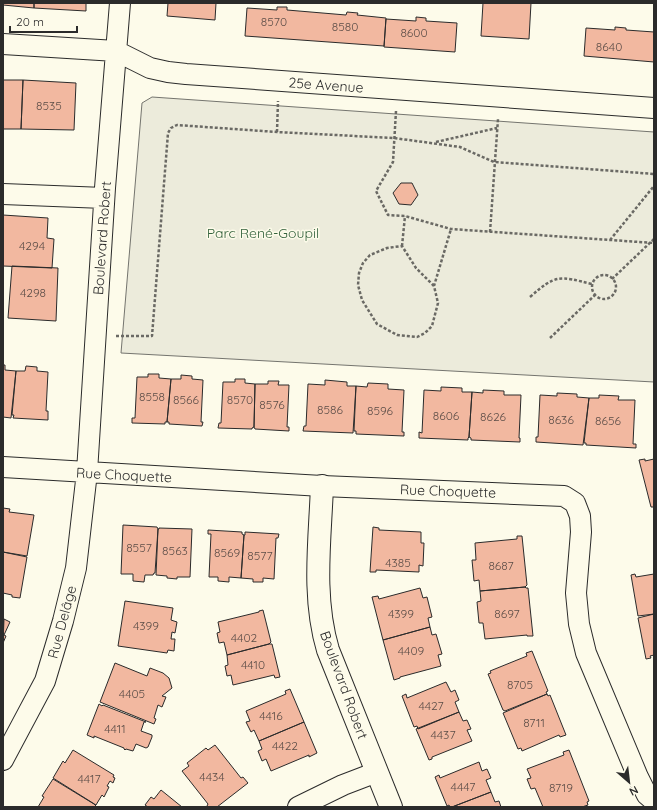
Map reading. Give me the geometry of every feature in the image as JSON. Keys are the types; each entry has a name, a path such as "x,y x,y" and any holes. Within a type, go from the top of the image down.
{"street":[{"name":"Boulevard Robert","path":"87,472 104,198 120,3"},
{"name":"25e Avenue","path":"3,44 116,51 150,68 168,72 279,82 654,108"},
{"path":"3,194 104,198"},
{"name":"Rue Choquette","path":"3,468 322,486 564,496 575,503 580,516 581,532 576,593 579,624 586,653 638,777 647,795 654,801"},
{"name":"Rue Delâge","path":"3,760 45,681 63,621 76,568 87,472"},
{"name":"Boulevard Robert","path":"322,486 318,570 322,631 328,650 392,807"},
{"path":"298,807 377,772"}],"path":[{"path":"277,132 279,82"},
{"path":"397,90 393,162 376,191 388,215 405,216 451,229 654,243"},
{"path":"490,232 500,97"},
{"path":"96,336 152,336 168,133 172,128 178,125 184,124 277,132 394,138 460,147 494,162 654,174"},
{"path":"432,143 497,128"},
{"path":"610,240 654,186"},
{"path":"405,216 402,246 416,268 434,286"},
{"path":"402,246 387,248 370,255 363,263 359,272 358,285 362,300 377,324 397,335 417,337 425,333 432,326 438,303 434,286 451,229"},
{"path":"612,279 654,239"},
{"path":"607,275 612,279 616,286 612,296 604,299 595,295 592,289 592,284 593,281 599,276 607,275"},
{"path":"530,297 546,283 560,278 592,284"},
{"path":"550,338 595,295"}],"green space":[{"name":"Parc René-Goupil","path":"152,97 654,132 654,382 121,353 142,103"}],"building":[{"path":"3,3 34,3 34,8 3,5"},
{"path":"34,3 86,3 86,11 34,8"},
{"path":"168,3 216,3 215,20 167,16"},
{"path":"483,3 531,3 529,39 481,36"},
{"path":"277,7 287,7 287,10 346,15 347,12 358,13 357,15 386,18 384,46 245,36 247,8 277,10"},
{"path":"416,17 426,18 426,21 457,23 455,52 384,47 386,19 416,21"},
{"path":"615,27 626,28 626,30 654,32 654,62 584,56 586,28 615,30"},
{"path":"3,80 23,80 21,129 3,129"},
{"path":"23,80 76,83 74,130 21,129"},
{"path":"401,183 412,183 418,195 411,205 399,204 393,193"},
{"path":"3,215 48,218 47,238 54,239 52,268 3,266"},
{"path":"12,266 58,268 56,321 8,318"},
{"path":"3,365 5,365 5,370 16,371 11,418 3,417"},
{"path":"26,366 37,367 37,371 48,372 46,411 48,411 48,420 13,418 16,371 25,371"},
{"path":"148,374 159,374 159,378 171,379 167,422 165,422 165,424 132,423 132,418 135,418 137,377 148,377"},
{"path":"181,375 192,376 192,379 203,380 202,426 169,424 169,422 167,422 171,379 181,379"},
{"path":"235,379 245,379 245,383 255,384 254,427 252,429 218,428 219,423 221,423 223,382 235,382"},
{"path":"325,380 347,382 347,386 356,386 353,433 303,431 304,426 306,426 308,384 325,385"},
{"path":"268,381 279,381 278,385 289,385 287,427 289,427 289,431 255,429 254,427 255,384 268,384"},
{"path":"368,383 388,384 388,389 404,390 402,432 404,432 404,436 356,434 356,431 354,431 356,386 367,387"},
{"path":"441,387 462,388 462,392 472,392 468,440 419,438 419,432 422,433 424,390 441,391"},
{"path":"483,390 504,391 504,395 521,395 520,442 471,440 469,437 472,392 483,393"},
{"path":"557,393 577,394 577,397 589,398 583,445 536,442 536,437 538,437 540,395 557,396"},
{"path":"599,395 619,396 618,400 635,400 633,444 636,444 636,448 586,445 586,443 584,443 589,398 599,398"},
{"path":"645,459 645,461 654,459 654,507 651,507 639,460"},
{"path":"3,508 10,509 9,512 34,515 27,556 3,552"},
{"path":"123,525 157,527 158,529 155,573 153,575 145,575 144,582 133,581 133,574 121,574"},
{"path":"373,527 379,528 379,530 421,532 421,543 424,543 423,566 419,565 419,572 376,570 376,572 370,572"},
{"path":"159,528 192,529 190,577 177,577 177,579 156,575"},
{"path":"208,530 242,532 244,535 241,578 229,577 229,582 218,581 218,577 209,577 211,534 208,534"},
{"path":"245,532 279,534 278,538 276,538 274,579 263,578 263,582 253,582 253,579 241,578"},
{"path":"517,536 522,536 527,585 525,587 480,591 479,580 474,581 472,560 476,560 475,543 517,539"},
{"path":"3,552 27,557 20,598 12,597 12,595 3,593"},
{"path":"635,574 636,577 654,574 654,614 638,616 631,575"},
{"path":"420,588 423,598 427,597 432,617 428,618 430,627 383,640 372,597 378,596 379,599"},
{"path":"528,588 533,636 527,635 485,639 483,623 479,623 477,602 481,601 480,591"},
{"path":"125,601 173,608 171,620 177,622 175,633 172,632 171,639 175,639 174,651 168,650 167,653 118,646"},
{"path":"263,610 271,642 269,644 227,655 224,642 219,643 217,633 220,632 218,622"},
{"path":"654,614 654,655 650,656 651,658 646,659 638,618"},
{"path":"4,619 10,622 4,635 6,636 3,643"},
{"path":"430,627 432,635 436,634 442,654 438,655 441,666 394,680 383,640"},
{"path":"272,644 280,677 275,678 274,675 233,685 231,675 227,676 225,666 228,665 227,655"},
{"path":"532,651 548,691 546,692 547,694 505,711 503,710 488,674 491,673 490,671 527,656 526,653"},
{"path":"115,663 147,676 150,668 163,673 169,678 172,688 162,696 166,697 162,707 158,705 154,718 156,719 154,724 100,702"},
{"path":"446,682 451,692 455,690 459,700 455,702 459,712 418,729 417,726 414,727 402,696 406,694 407,698"},
{"path":"290,689 304,722 259,741 254,730 251,732 246,722 250,721 246,711 286,694 285,691"},
{"path":"547,694 548,696 550,695 566,735 560,737 559,735 522,751 521,748 518,749 503,713"},
{"path":"99,704 146,722 144,722 141,731 152,735 148,747 146,748 136,744 133,751 125,750 124,748 94,736 94,738 87,735"},
{"path":"459,712 463,721 467,720 471,729 467,730 472,741 432,757 432,759 429,760 416,729"},
{"path":"304,722 317,753 271,771 266,759 262,761 258,751 262,749 259,741"},
{"path":"215,745 241,778 243,777 248,783 217,807 208,807 208,804 182,771 189,766 187,763 206,748 208,750"},
{"path":"73,750 114,775 113,777 115,778 113,783 110,781 104,797 102,795 96,805 53,778 63,761 65,763"},
{"path":"569,750 589,801 587,802 588,805 582,807 543,807 535,788 531,789 527,779 531,778 527,769 564,755 563,752"},
{"path":"479,762 482,771 487,769 491,778 486,780 491,792 452,807 449,805 447,806 435,777 439,775 440,778"},
{"path":"53,779 97,807 38,807 44,797 42,796"},
{"path":"161,790 182,807 148,807 145,805 151,797 154,799"},
{"path":"491,792 495,802 499,801 501,807 452,807"}]}
